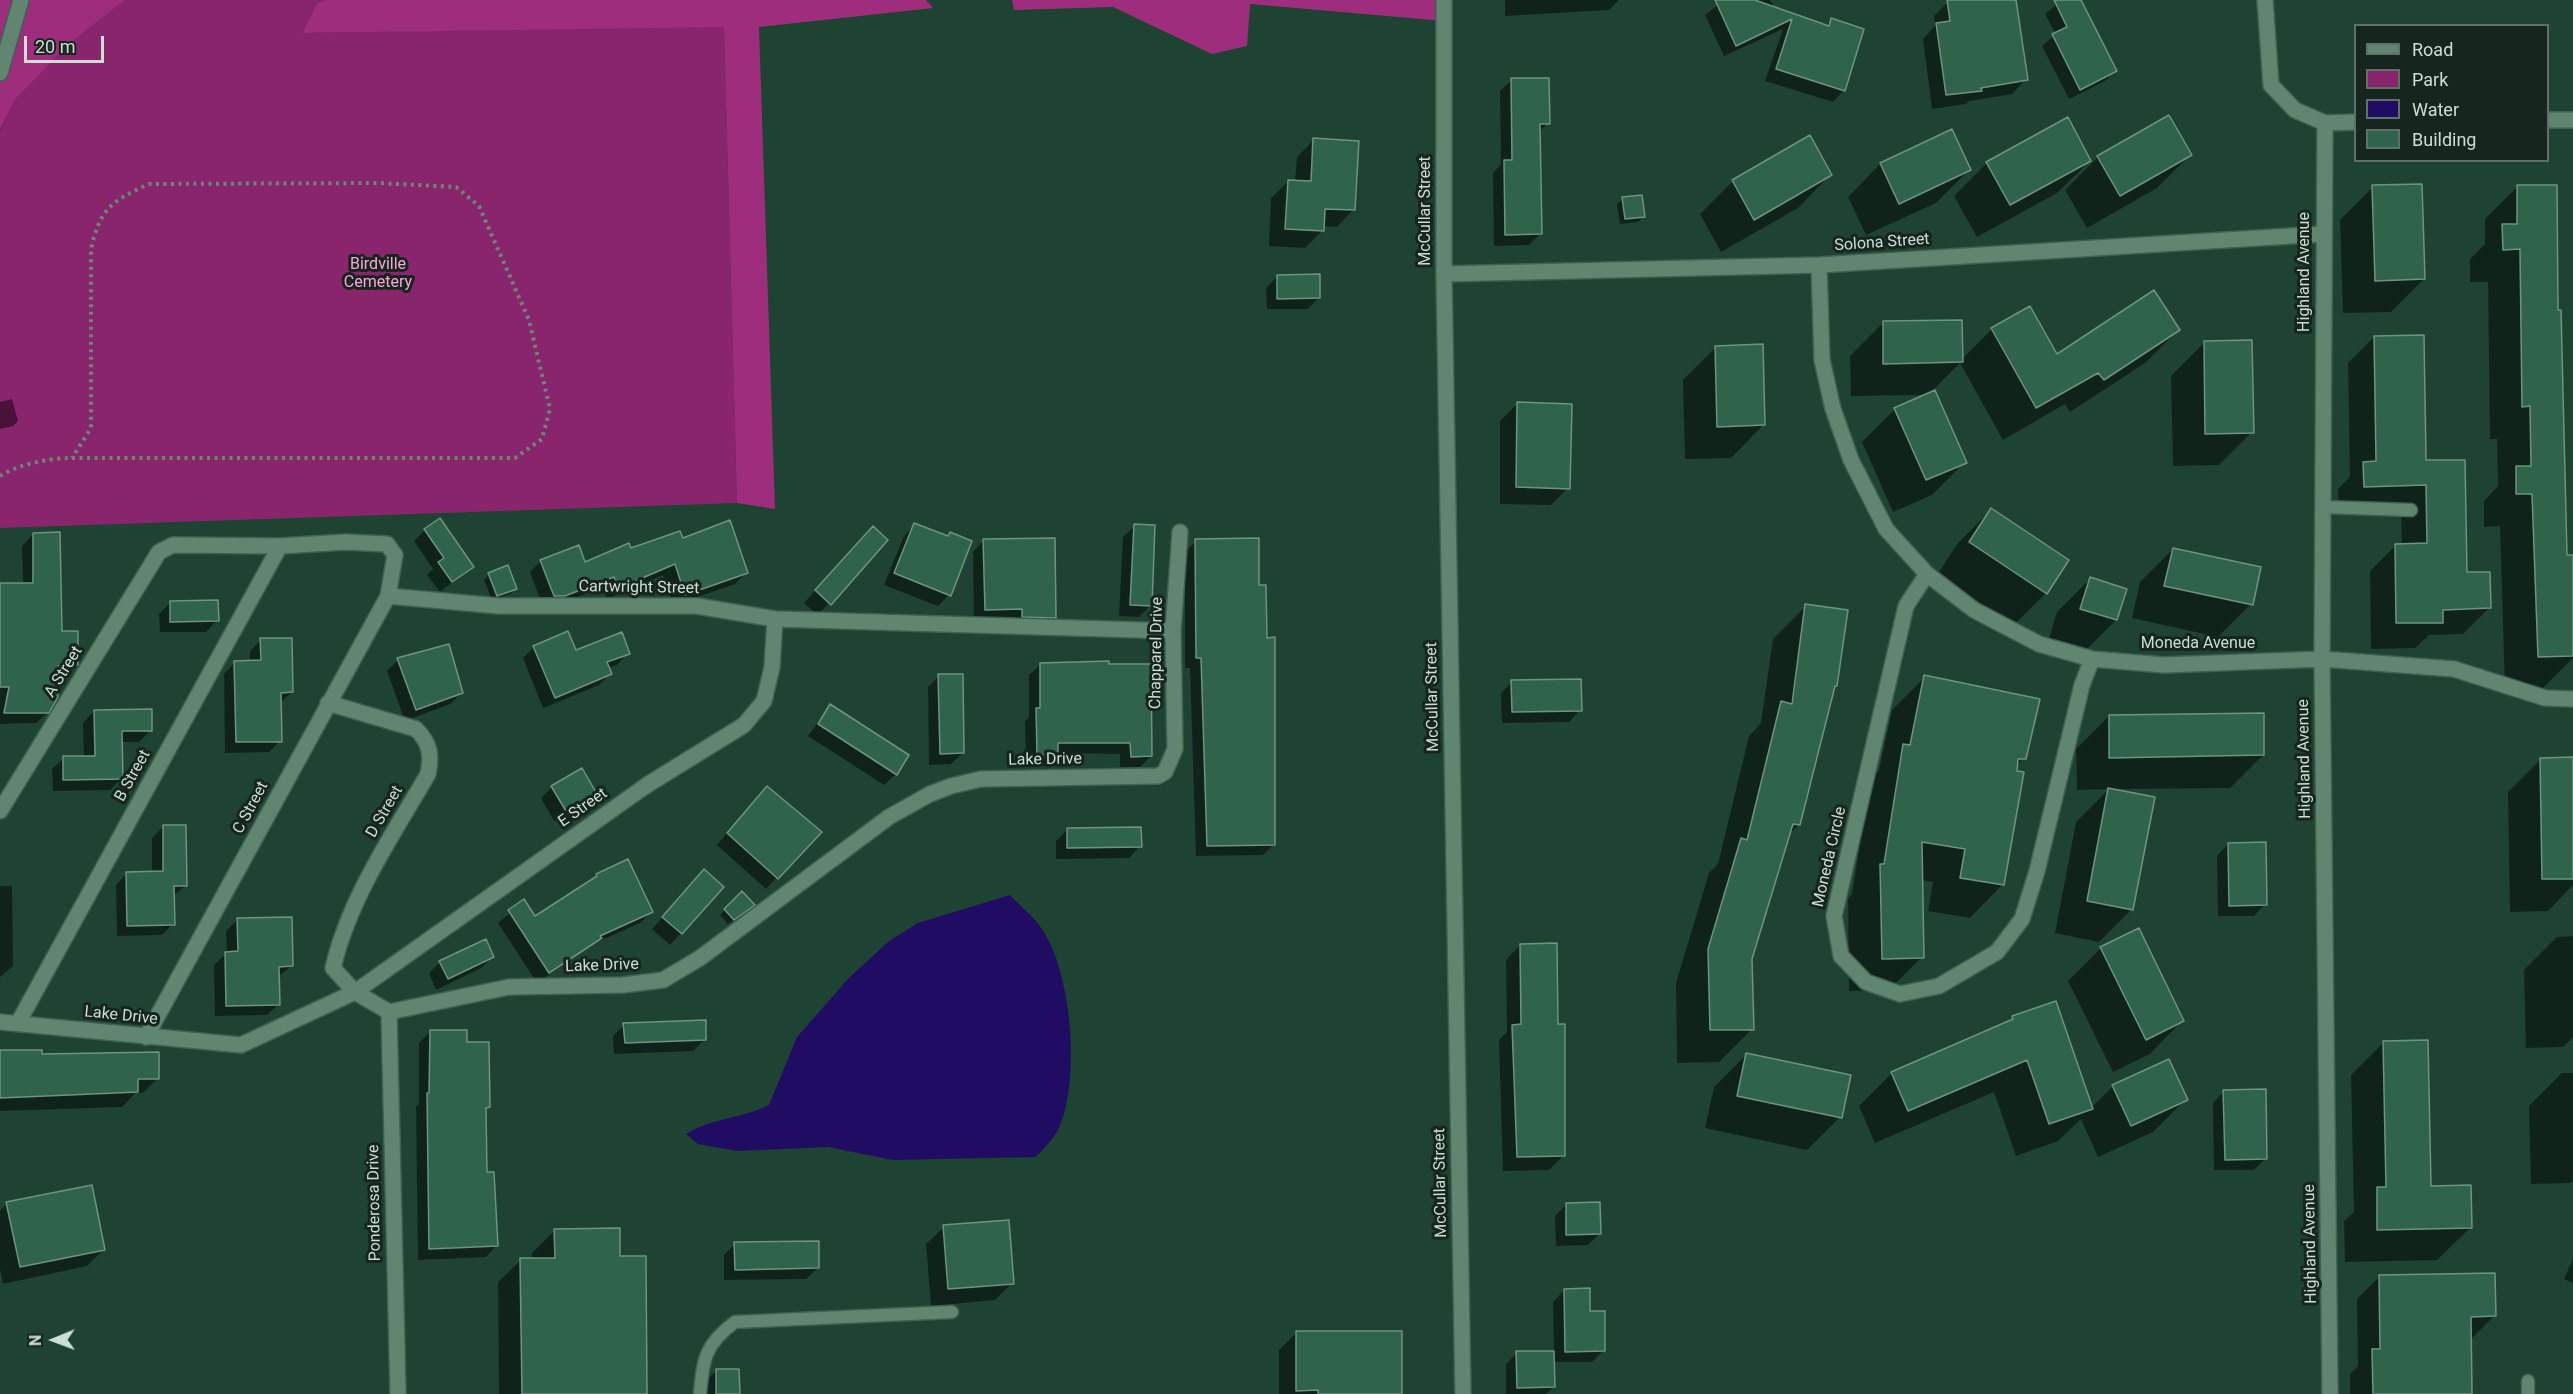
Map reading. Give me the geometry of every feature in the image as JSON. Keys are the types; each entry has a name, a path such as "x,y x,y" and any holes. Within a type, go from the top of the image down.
{"street":[{"path":"0,74 21,0"},
{"name":"McCullar Street","path":"1444,0 1443,274 1463,1394"},
{"path":"2265,0 2271,84 2295,110 2325,123 2354,122"},
{"path":"2549,120 2573,120"},
{"name":"Highland Avenue","path":"2325,123 2322,659 2330,1394"},
{"name":"Solona Street","path":"1443,274 1819,265 2323,234"},
{"name":"Moneda Avenue","path":"1819,265 1822,360 1833,409 1851,460 1886,529 1927,574 1974,610 2039,645 2092,659 2164,665 2322,659 2454,669 2545,698 2573,699"},
{"name":"Chapparel Drive","path":"1165,772 1175,749 1173,631 1180,532"},
{"path":"280,546 346,542 387,544 395,555 388,596"},
{"name":"A Street","path":"0,811 159,552 173,545 280,546"},
{"name":"B Street","path":"18,1023 280,546"},
{"name":"Moneda Circle","path":"1927,574 1906,606 1834,916 1841,956 1866,982 1900,994 1939,986 1997,952 2022,919 2037,871 2082,685 2092,659"},
{"name":"Cartwright Street","path":"388,596 499,606 697,606 775,619 1173,631"},
{"name":"C Street","path":"147,1037 388,596"},
{"name":"E Street","path":"355,992 647,785 744,725 764,701 772,667 775,619"},
{"name":"D Street","path":"328,703 416,729 427,740 431,759 428,774 381,855 340,936 333,968 355,992"},
{"name":"Lake Drive","path":"389,1012 509,987 623,985 663,980 700,957 889,817 930,794 981,779 1158,776 1165,772"},
{"path":"355,992 389,1012"},
{"name":"Lake Drive","path":"0,1022 241,1045 355,992"},
{"name":"Ponderosa Drive","path":"389,1012 398,1394"}],"lane":[{"path":"2322,507 2411,510"},
{"path":"700,1394 702,1372 709,1347 735,1322 952,1312"},
{"path":"2528,1380 2528,1394"}],"path":[{"path":"0,476 9,470 59,458 72,458 514,458 542,438 550,409 529,320 479,206 456,187 379,183 149,184 116,199 96,225 91,249 92,428 72,458"}],"green space":[{"name":"Birdville Cemetery","path":"125,0 326,0 317,3 302,33 724,26 737,503 0,528 0,132 14,99 70,43"}],"shaded area":[{"path":"0,0 125,0 70,43 15,99 0,130"},
{"path":"326,0 926,0 933,8 759,27 775,509 737,503 724,27 302,33 317,3"},
{"path":"1012,0 1444,0 1444,21 1250,4 1247,46 1212,54 1113,7 1014,10"}],"water":[{"path":"1010,895 1036,921 1050,944 1066,995 1070,1024 1070,1082 1066,1107 1057,1132 1036,1157 893,1160 828,1147 737,1151 698,1144 686,1134 707,1124 759,1110 769,1105 797,1037 849,978 889,941 918,923"}],"building":[{"path":"1715,0 1755,0 1829,26 1831,18 1864,29 1845,91 1776,69 1792,19 1736,46"},
{"path":"1947,0 2016,0 2028,80 1981,88 1982,91 1946,95 1936,23 1950,21"},
{"path":"2054,0 2081,0 2117,71 2080,90 2052,34 2067,27"},
{"path":"1511,78 1549,78 1550,124 1540,124 1542,234 1505,235 1504,160 1512,160"},
{"path":"2169,115 2192,155 2120,196 2097,156"},
{"path":"2068,117 2091,161 2010,205 1986,162"},
{"path":"1952,129 1971,170 1899,204 1880,163"},
{"path":"1810,135 1832,175 1754,220 1732,180"},
{"path":"1313,138 1359,141 1355,210 1325,209 1324,231 1285,229 1288,180 1311,181"},
{"path":"2422,184 2425,279 2375,281 2372,185"},
{"path":"2517,185 2557,185 2558,310 2561,310 2567,555 2573,555 2573,656 2538,657 2532,494 2516,494 2516,466 2531,466 2530,406 2522,407 2520,249 2503,250 2502,224 2517,224"},
{"path":"1642,195 1645,217 1625,219 1622,197"},
{"path":"1320,274 1320,298 1277,299 1277,275"},
{"path":"2154,290 2180,330 2104,380 2098,373 2036,408 1991,328 2030,306 2057,354"},
{"path":"1962,320 1963,362 1883,364 1883,321"},
{"path":"2424,335 2426,460 2465,460 2467,572 2490,572 2491,608 2443,610 2443,623 2396,623 2395,544 2427,543 2426,485 2364,487 2363,462 2376,461 2374,336"},
{"path":"2252,340 2254,433 2205,434 2204,341"},
{"path":"1763,344 1765,425 1717,427 1715,346"},
{"path":"1935,390 1967,463 1926,480 1894,408"},
{"path":"1517,402 1572,404 1570,489 1516,487"},
{"path":"1991,508 2069,560 2047,594 1969,542"},
{"path":"440,518 474,567 452,582 438,562 444,558 424,529"},
{"path":"730,520 748,573 685,595 675,564 619,588 614,577 565,596 554,596 540,560 579,545 585,562 629,543 631,548 680,531 683,538"},
{"path":"914,523 948,536 950,532 972,541 951,596 894,573"},
{"path":"1134,524 1155,525 1152,606 1130,605"},
{"path":"873,526 888,540 831,605 815,590"},
{"path":"60,532 62,631 78,631 78,665 58,666 58,697 49,713 4,713 9,687 0,687 0,583 33,583 33,533"},
{"path":"1055,538 1056,618 1022,617 1022,609 985,610 983,539"},
{"path":"1259,538 1259,585 1266,585 1267,638 1275,637 1275,845 1207,846 1201,658 1196,658 1195,539"},
{"path":"2173,548 2261,567 2253,605 2164,586"},
{"path":"508,565 517,589 497,596 488,573"},
{"path":"2090,577 2127,589 2117,620 2080,609"},
{"path":"218,600 219,621 170,622 170,601"},
{"path":"1805,604 1848,610 1837,686 1835,686 1800,825 1793,824 1752,959 1754,1030 1710,1030 1708,949 1741,838 1747,840 1781,701 1792,704"},
{"path":"568,631 576,650 622,632 630,654 607,662 612,674 555,698 533,646"},
{"path":"260,638 292,638 293,692 281,693 282,742 236,742 234,661 261,660"},
{"path":"449,644 463,693 416,710 397,658"},
{"path":"1109,661 1109,664 1151,664 1152,756 1131,757 1130,743 1058,743 1058,755 1037,755 1036,708 1040,708 1040,663"},
{"path":"938,674 963,674 964,753 940,754"},
{"path":"1924,675 2040,699 2026,759 2018,759 2017,771 2024,772 2004,885 1960,878 1965,849 1922,842 1924,958 1882,959 1880,864 1884,864 1903,744 1910,745"},
{"path":"1581,679 1582,711 1512,712 1511,680"},
{"path":"830,704 909,755 897,775 818,724"},
{"path":"152,709 152,731 122,731 123,779 63,780 63,756 95,756 94,710"},
{"path":"2264,713 2264,755 2109,758 2109,715"},
{"path":"2573,757 2573,879 2542,879 2540,758"},
{"path":"582,768 597,794 566,811 551,786"},
{"path":"767,786 822,832 778,879 727,833"},
{"path":"2108,788 2155,797 2133,910 2087,901"},
{"path":"163,825 186,825 187,886 174,886 175,925 127,926 126,872 163,871"},
{"path":"1141,827 1142,847 1067,848 1067,828"},
{"path":"2266,842 2267,905 2229,906 2228,843"},
{"path":"628,859 653,912 600,936 602,938 549,973 508,910 524,899 535,916 597,876 596,874"},
{"path":"704,869 724,887 682,934 662,917"},
{"path":"742,891 755,905 734,920 724,909"},
{"path":"292,917 293,966 279,967 280,1005 226,1006 225,952 238,951 237,918"},
{"path":"2139,928 2184,1021 2146,1040 2100,947"},
{"path":"486,939 494,957 448,979 439,961"},
{"path":"1557,943 1558,1024 1565,1024 1565,1156 1517,1157 1512,1025 1521,1024 1520,944"},
{"path":"2056,1001 2093,1109 2049,1124 2027,1060 1908,1111 1891,1072 2013,1019 2012,1016"},
{"path":"706,1020 706,1040 625,1043 623,1023"},
{"path":"430,1030 467,1030 467,1042 489,1042 490,1107 486,1108 487,1172 494,1172 498,1246 429,1249 427,1093 429,1093"},
{"path":"2428,1040 2431,1186 2471,1185 2472,1228 2377,1230 2377,1187 2386,1187 2383,1041"},
{"path":"0,1050 42,1050 42,1054 159,1052 159,1079 138,1079 138,1092 0,1098"},
{"path":"1746,1053 1851,1075 1842,1118 1737,1096"},
{"path":"2169,1059 2188,1100 2131,1126 2112,1085"},
{"path":"2266,1089 2267,1159 2225,1160 2223,1090"},
{"path":"92,1185 105,1250 20,1267 6,1202"},
{"path":"1600,1202 1601,1234 1566,1235 1566,1203"},
{"path":"1009,1220 1014,1284 948,1289 943,1225"},
{"path":"620,1228 620,1256 646,1256 647,1394 522,1394 520,1258 555,1258 554,1229"},
{"path":"819,1241 819,1268 735,1270 734,1242"},
{"path":"2495,1273 2496,1316 2471,1317 2472,1394 2373,1394 2372,1349 2380,1349 2379,1275"},
{"path":"1590,1288 1590,1311 1605,1311 1605,1351 1565,1352 1564,1289"},
{"path":"1296,1331 1402,1331 1402,1394 1318,1394 1318,1390 1296,1391"},
{"path":"1516,1351 1554,1351 1555,1387 1517,1388"},
{"path":"716,1369 739,1369 740,1394 716,1394"}]}
